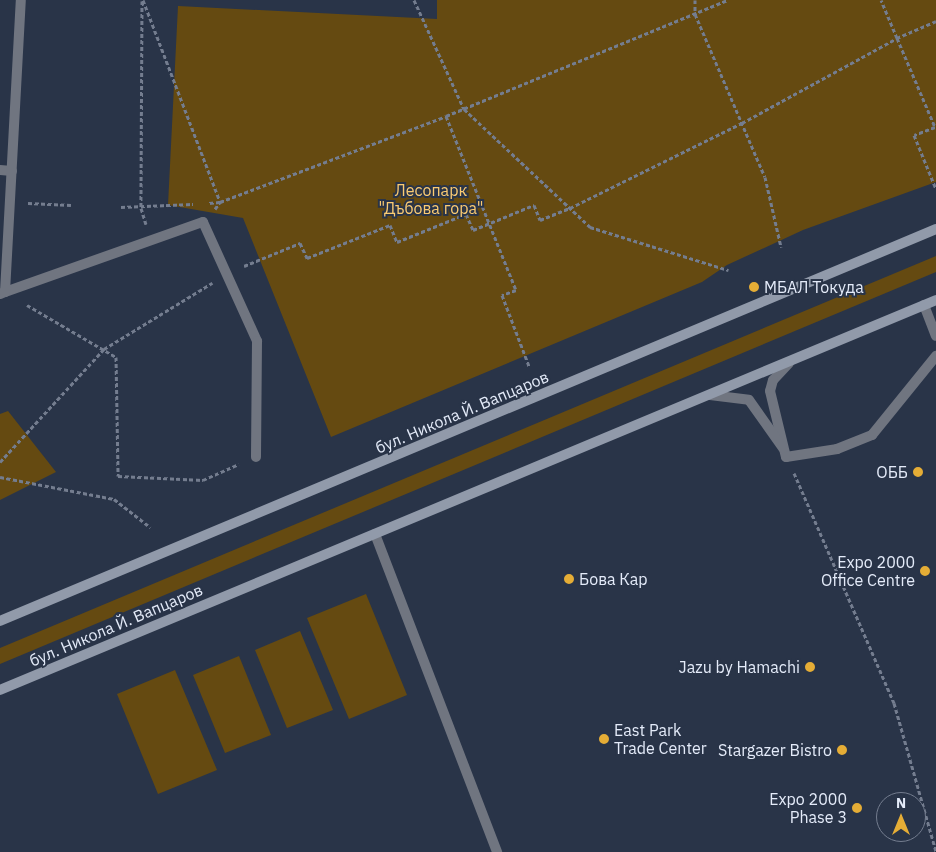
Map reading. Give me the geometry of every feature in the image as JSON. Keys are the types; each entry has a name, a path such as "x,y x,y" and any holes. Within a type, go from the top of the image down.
{"main road":[{"name":"бул. Никола Й. Вапцаров","path":"0,621 936,230"},
{"name":"бул. Никола Й. Вапцаров","path":"0,690 936,300"}],"street":[{"path":"21,0 12,171 3,293 203,222 228,273 257,341 256,457"},
{"path":"0,170 12,171"},
{"path":"924,305 936,336"},
{"path":"785,452 837,449 872,435 936,356"},
{"path":"785,452 770,391 773,380 796,358"},
{"path":"705,395 726,394 749,400 785,452"},
{"path":"375,534 497,852"}],"path":[{"path":"142,0 220,202"},
{"path":"142,0 141,208 151,241"},
{"path":"414,0 464,109 590,227 728,270"},
{"path":"695,0 695,14 765,177 781,247"},
{"path":"121,207 141,208 220,202 464,109 728,0"},
{"path":"881,0 935,126 914,135 936,189"},
{"path":"0,462 104,349 228,273 300,243 307,258 390,225 397,242 466,214 472,230 534,205 540,220 570,208 742,123 897,38 936,21"},
{"path":"446,116 516,290 502,296 529,366"},
{"path":"10,202 71,204"},
{"path":"203,222 220,202"},
{"path":"3,293 116,357 118,476 203,480 256,457"},
{"path":"785,452 894,703 936,851"},
{"path":"0,477 114,499 150,527"}],"green space":[{"name":"Лесопарк \"Дъбова гора\"","path":"437,0 936,0 936,182 803,230 727,265 702,282 331,437 243,218 168,205 178,6 437,19"},
{"path":"936,256 936,272 0,664 0,648"},
{"path":"8,411 56,472 0,500 0,414"},
{"path":"366,594 407,695 349,719 307,618"},
{"path":"300,631 333,710 287,728 255,650"},
{"path":"239,656 271,735 225,753 193,675"},
{"path":"175,670 217,770 158,794 117,694"}],"place":[{"name":"МБАЛ Токуда","path":"754,287"},
{"name":"ОББ","path":"918,472"},
{"name":"Expo 2000 Office Centre","path":"925,571"},
{"name":"Бова Кар","path":"569,579"},
{"name":"Jazu by Hamachi","path":"810,667"},
{"name":"East Park Trade Center","path":"604,739"},
{"name":"Stargazer Bistro","path":"842,750"},
{"name":"Expo 2000 Phase 3","path":"857,808"}]}
